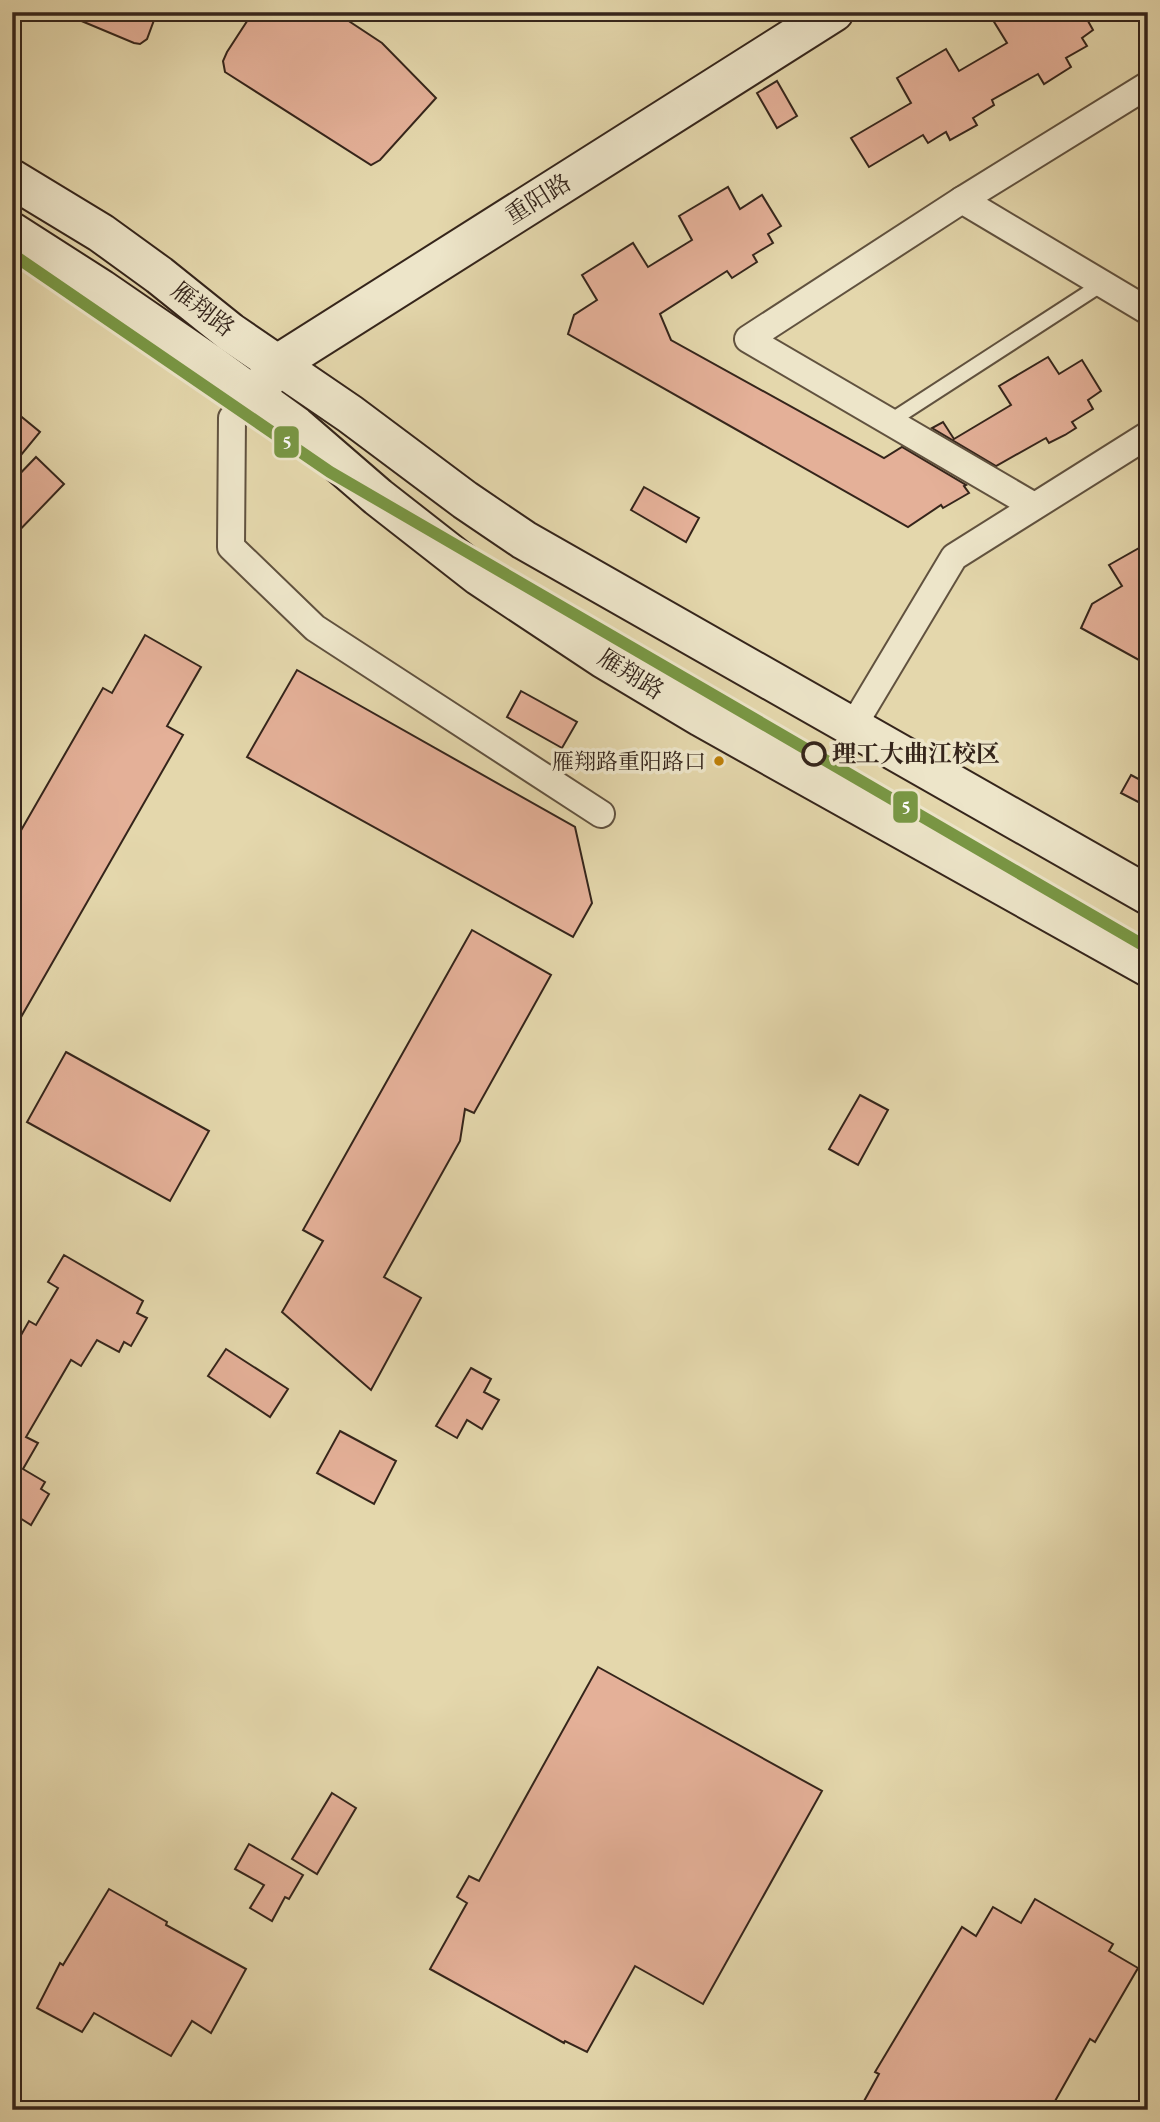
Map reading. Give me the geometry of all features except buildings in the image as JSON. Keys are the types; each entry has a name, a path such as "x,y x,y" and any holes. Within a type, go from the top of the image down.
{"main road":[{"name":"重阳路","path":"256,398 276,365 834,12"},
{"name":"雁翔路","path":"12,179 101,233 276,365 350,414 465,500 524,540 1148,895"},
{"name":"雁翔路","path":"12,232 101,289 296,426 378,497 479,576 604,659 701,717 1148,967"}],"street":[{"path":"1034,506 748,340 962,200 1148,85"},
{"path":"962,200 1102,284 1145,306"},
{"path":"256,398 232,418 231,547 315,628 601,814"},
{"path":"853,726 954,557 1148,435"}],"lane":[{"path":"889,422 1102,284"}],"transit line":[{"name":"5","path":"12,254 330,472 1148,948"}],"place":[{"name":"理工大曲江校区","path":"814,754"},
{"name":"雁翔路重阳路口","path":"719,761"}]}
